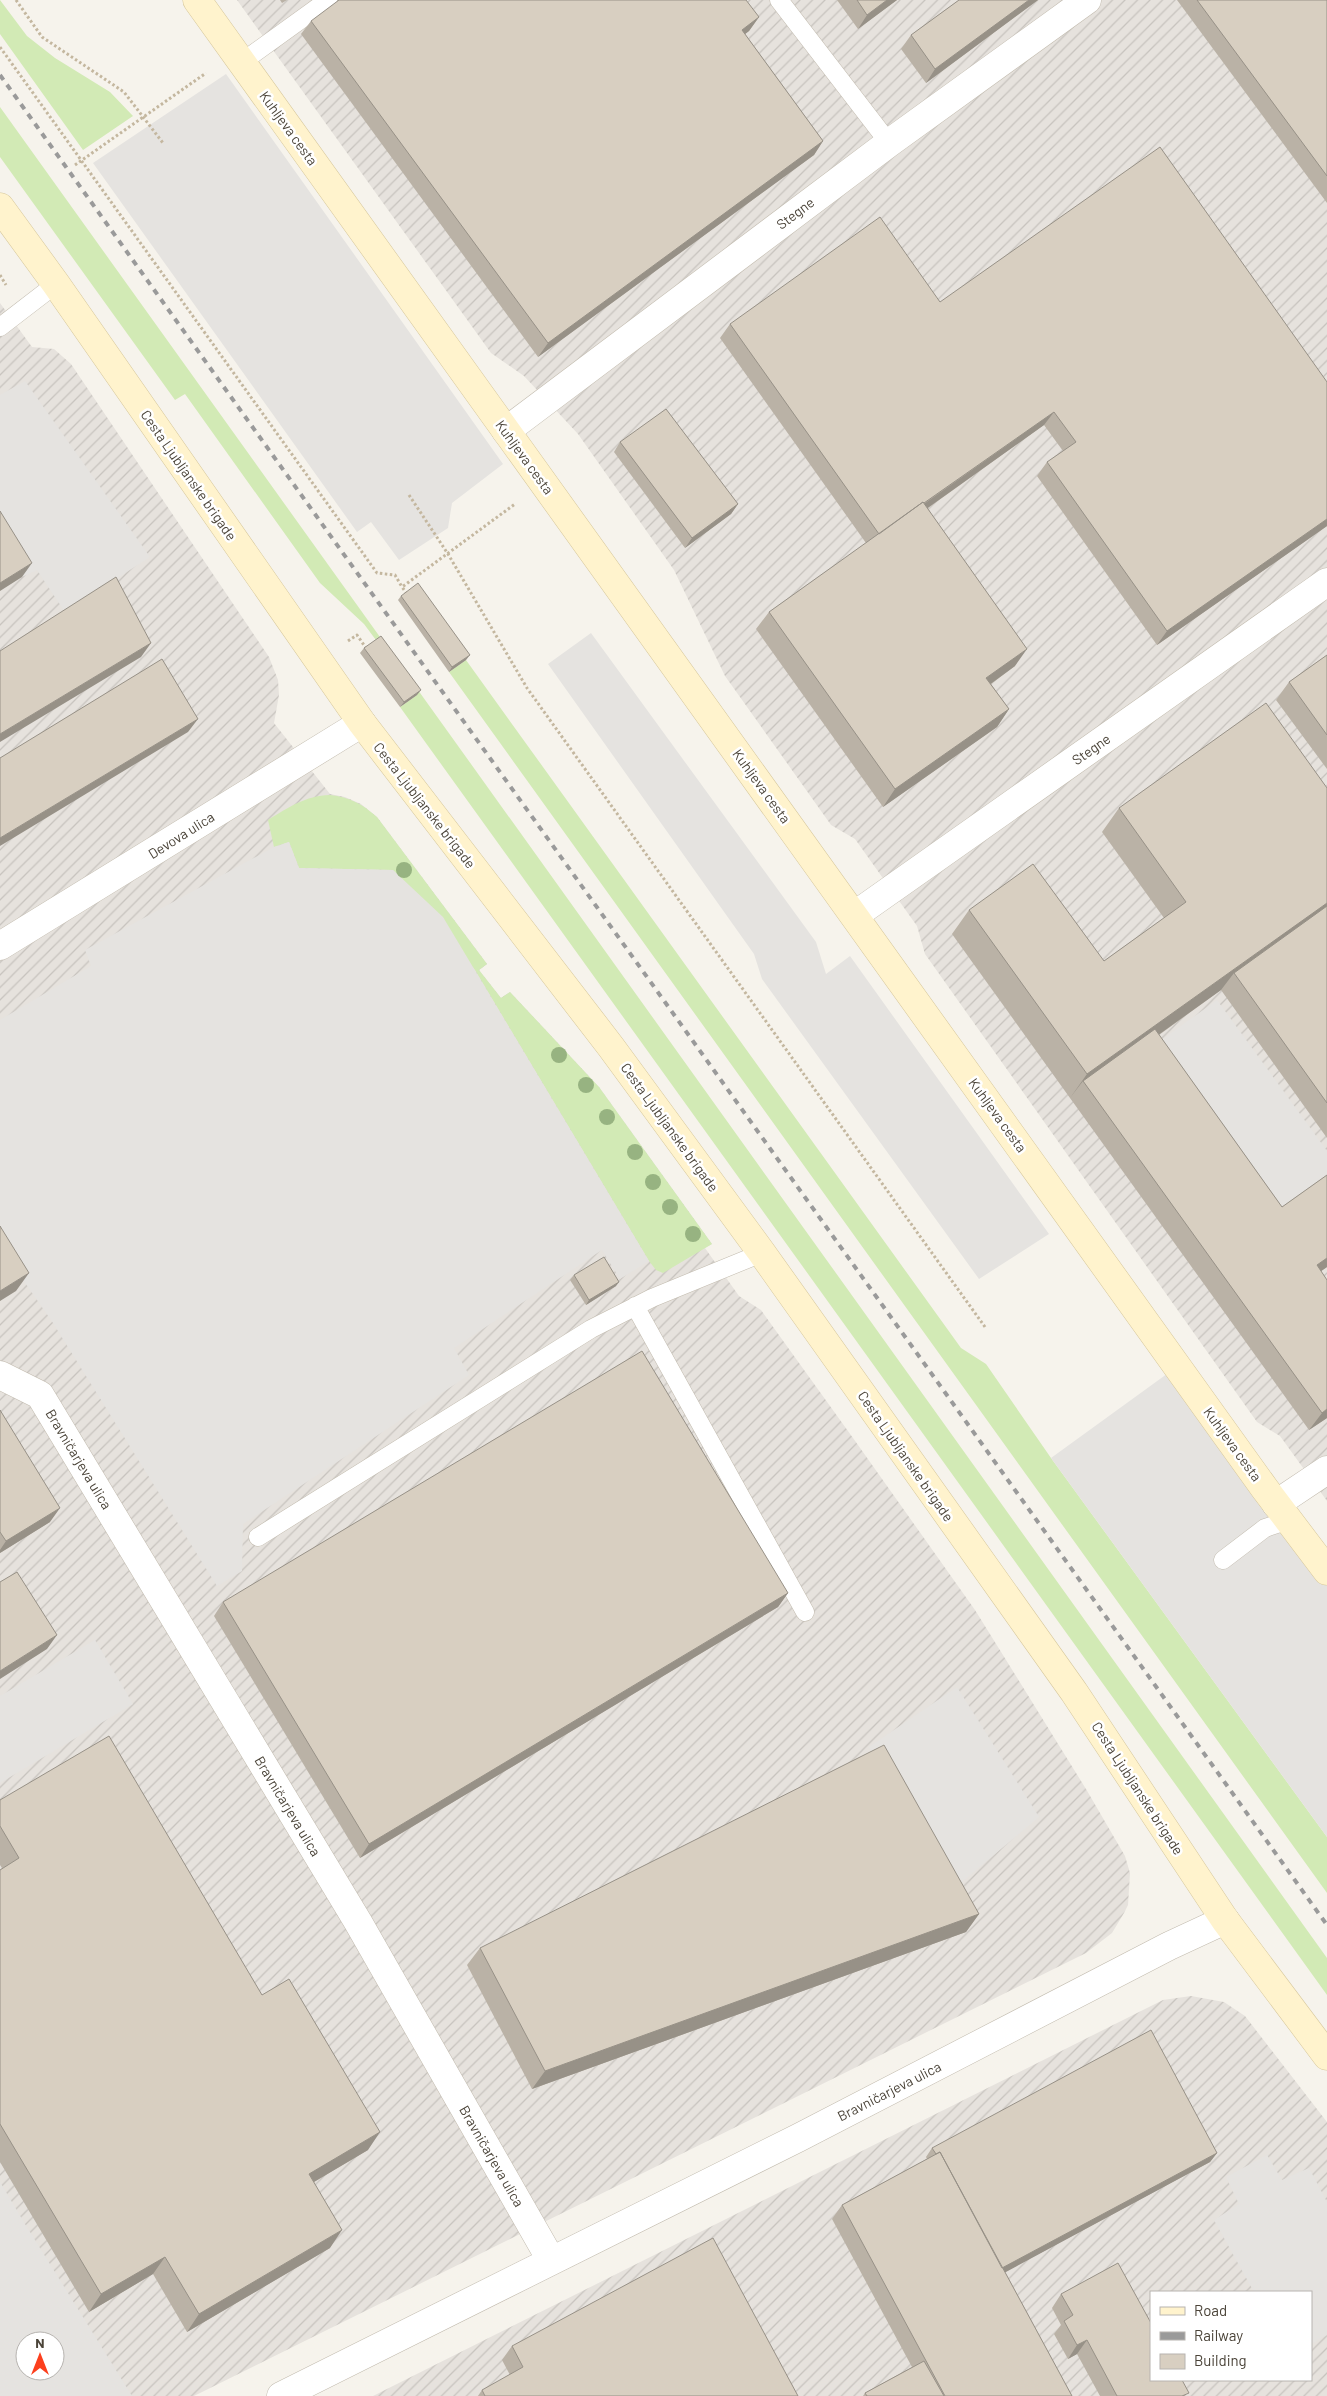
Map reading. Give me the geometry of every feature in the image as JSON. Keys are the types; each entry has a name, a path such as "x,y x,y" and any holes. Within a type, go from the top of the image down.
{"street":[{"name":"Kuhljeva cesta","path":"197,0 1327,1571"},
{"name":"Stegne","path":"506,431 888,143 1087,0"},
{"name":"Cesta Ljubljanske brigade","path":"0,207 56,284 362,723 611,1047 762,1254 1074,1692 1225,1920 1327,2056"},
{"name":"Stegne","path":"856,915 1327,582"},
{"name":"Devova ulica","path":"0,946 362,723"},
{"name":"Bravničarjeva ulica","path":"0,1375 40,1395 358,1922 551,2260"},
{"path":"1283,1512 1327,1470"},
{"name":"Bravničarjeva ulica","path":"282,2396 798,2138 1169,1946 1225,1920"}],"lane":[{"path":"238,58 328,0"},
{"path":"779,0 888,143"},
{"path":"0,327 56,284"},
{"path":"258,1537 591,1329 635,1306 762,1254"},
{"path":"635,1306 805,1612"},
{"path":"1223,1560 1283,1512"}],"path":[{"path":"16,0 42,37 124,92 164,144"},
{"path":"0,47 377,573 395,575 412,601"},
{"path":"75,165 143,117 238,58"},
{"path":"0,275 7,287"},
{"path":"402,586 544,483"},
{"path":"409,495 448,554 527,688 985,1327"},
{"path":"357,635 368,651"}],"shaded area":[{"path":"237,0 1327,0 1327,1501 1280,1436 1257,1422 925,954 917,926 855,839 831,825 725,676 674,570 578,434 524,376 491,353"},
{"path":"226,74 503,464 452,503 448,528 399,560 371,522 357,532 93,163"},
{"path":"0,303 32,347 54,349 71,364 269,657 278,680 279,695 274,723 330,794 345,797 361,804 377,817 487,964 479,970 501,998 510,992 599,1087 712,1244 705,1248 739,1296 761,1310 975,1610 1086,1789 1125,1856 1130,1873 1128,1905 1124,1913 1112,1933 1086,1953 194,2396 0,2396"},
{"path":"25,381 150,557 105,586 67,615 37,570 22,577 0,541 0,395"},
{"path":"591,633 816,942 826,974 850,956 1049,1234 979,1279 762,979 754,954 548,664"},
{"path":"289,842 299,868 393,870 443,917 649,1261 620,1279 602,1250 454,1348 469,1375 243,1524 242,1571 217,1586 53,1323 19,1274 0,1259 0,1020 91,966 85,950 274,847"},
{"path":"1217,1000 1327,1151 1327,1177 1276,1214 1153,1046"},
{"path":"1171,1371 1327,1586 1327,1837 1051,1458"},
{"path":"95,1640 133,1704 0,1783 0,1696"},
{"path":"957,1687 1039,1817 951,1891 869,1747"},
{"path":"1191,1996 1224,2002 1245,2016 1327,2122 1327,2396 373,2396 1163,2000"},
{"path":"1267,2155 1282,2180 1309,2168 1327,2202 1327,2335 1312,2343 1312,2291 1253,2291 1214,2220 1239,2204 1226,2177"},
{"path":"0,2182 25,2224 132,2396 0,2396"}],"green space":[{"path":"0,0 27,36 55,58 110,92 133,116 83,150 0,34"},
{"path":"0,107 1327,1958 1327,1995 400,707 417,695 364,624 320,583 185,394 175,400 0,157"},
{"path":"466,660 961,1348 986,1364 1051,1458 1327,1837 1327,1893 449,672"},
{"path":"330,795 344,797 355,802 377,817 487,964 479,970 501,998 510,992 599,1087 712,1244 663,1273 656,1270 475,970 393,870 299,868 289,842 274,847 268,820 305,800"}],"building":[{"path":"339,0 746,0 759,17 742,30 823,141 548,343 311,21"},
{"path":"857,0 887,0 867,15"},
{"path":"959,0 1029,0 935,69 911,35"},
{"path":"1197,0 1327,0 1327,176"},
{"path":"1160,147 1327,382 1327,519 1167,631 1047,462 1076,442 1054,412 879,534 730,324 880,217 940,302"},
{"path":"666,409 738,504 692,538 620,442"},
{"path":"923,502 1027,649 986,678 1009,709 895,789 769,612"},
{"path":"0,511 32,563 0,583"},
{"path":"116,577 151,643 0,734 0,651"},
{"path":"418,583 470,655 452,667 401,596"},
{"path":"381,636 421,690 404,702 364,648"},
{"path":"1327,655 1327,735 1289,682"},
{"path":"162,659 198,719 0,838 0,758"},
{"path":"1266,703 1327,788 1327,903 1087,1074 969,910 1033,864 1104,961 1186,902 1119,808"},
{"path":"1327,906 1327,1103 1234,973"},
{"path":"1155,1029 1282,1207 1327,1175 1327,1258 1317,1265 1327,1280 1327,1409 1322,1413 1083,1081"},
{"path":"0,1226 29,1273 0,1291"},
{"path":"604,1257 619,1282 589,1300 574,1275"},
{"path":"642,1351 788,1593 369,1844 223,1602"},
{"path":"0,1410 60,1508 6,1541 0,1532"},
{"path":"17,1572 57,1635 0,1671 0,1582"},
{"path":"109,1736 262,1995 289,1979 380,2132 309,2174 342,2230 199,2314 165,2257 101,2294 0,2124 0,1870 19,1858 0,1826 0,1800"},
{"path":"884,1745 979,1914 545,2071 480,1948"},
{"path":"1151,2030 1217,2153 1002,2268 940,2152 936,2154 932,2148"},
{"path":"940,2152 1072,2396 945,2396 842,2205"},
{"path":"713,2238 798,2396 485,2396 482,2390 523,2367 512,2346"},
{"path":"1118,2263 1150,2321 1150,2381 1183,2381 1189,2393 1182,2396 1117,2396 1087,2340 1077,2345 1064,2321 1073,2315 1061,2294"},
{"path":"924,2361 944,2396 867,2396 865,2393"}],"railway":[{"path":"0,75 1327,1925"}]}
